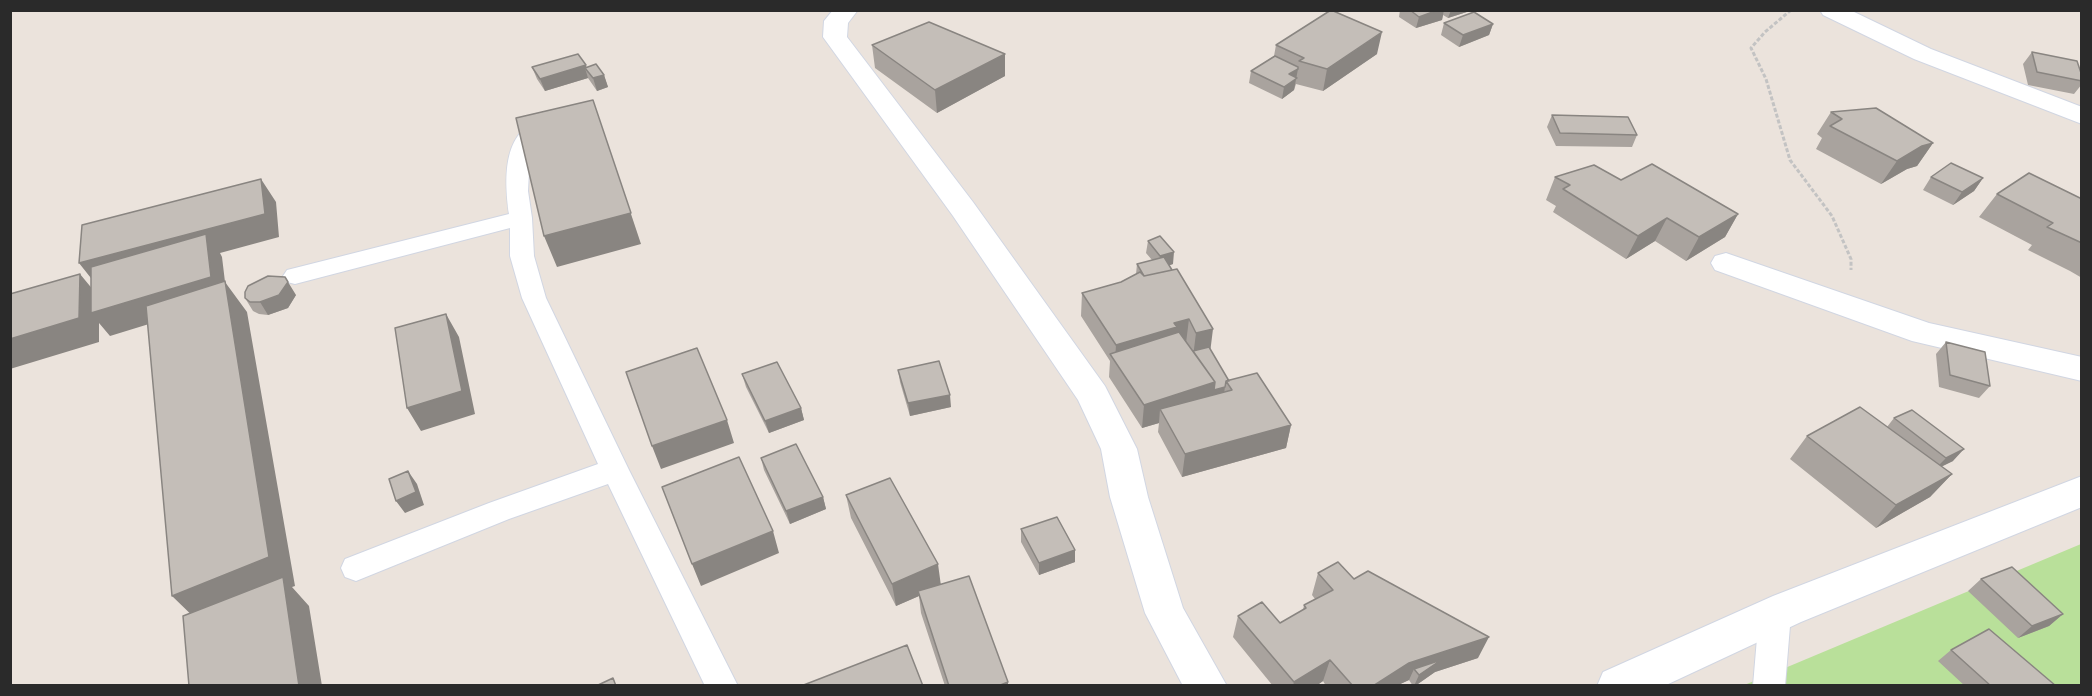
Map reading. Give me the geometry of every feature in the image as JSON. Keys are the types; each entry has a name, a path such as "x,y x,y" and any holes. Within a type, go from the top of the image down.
{"street":[{"path":"847,10 836,21 835,37 963,209 1093,395 1119,449 1129,497 1165,613 1206,686"},
{"path":"1808,10 1853,23 2082,116"},
{"path":"1831,10 1853,23"},
{"path":"1726,263 1924,333 2082,369"},
{"path":"1618,686 1775,614 2082,490"}],"lane":[{"path":"547,123 528,135 519,152 518,191 522,256 534,298 615,470 722,686"},
{"path":"295,276 521,218"},
{"path":"356,568 499,511 615,470"},
{"path":"1769,686 1775,614"}],"path":[{"path":"1791,10 1765,32 1751,48 1766,79 1790,160 1832,216 1851,260 1850,308"}],"green space":[{"path":"2081,544 2081,685 1742,686"}],"building":[{"path":"1331,10 1382,32 1327,69 1299,61 1304,58 1276,45"},
{"path":"1410,10 1438,10 1419,17"},
{"path":"1474,12 1493,24 1463,35 1444,23"},
{"path":"929,22 1005,54 935,90 872,45"},
{"path":"2032,52 2077,61 2082,81 2037,72"},
{"path":"578,54 586,65 540,79 532,67"},
{"path":"1275,56 1298,67 1289,74 1297,78 1284,87 1251,71"},
{"path":"596,64 604,75 593,78 585,68"},
{"path":"593,100 631,213 544,236 516,118"},
{"path":"1876,108 1933,143 1922,146 1897,161 1830,126 1842,119 1831,112"},
{"path":"1552,115 1628,117 1637,135 1560,133"},
{"path":"1951,163 1983,178 1962,192 1931,177"},
{"path":"1652,164 1738,214 1699,237 1667,218 1638,236 1563,189 1570,185 1555,177 1594,165 1621,180"},
{"path":"2029,173 2082,199 2082,243 2047,227 2053,223 1997,194"},
{"path":"261,179 265,214 79,263 82,225"},
{"path":"206,234 211,277 91,313 91,267"},
{"path":"1160,236 1174,252 1160,256 1148,241"},
{"path":"1164,257 1172,270 1144,276 1137,264"},
{"path":"1177,269 1213,329 1196,333 1189,319 1174,323 1177,327 1116,345 1082,293 1121,282 1140,272 1144,276"},
{"path":"80,274 79,318 10,339 10,294"},
{"path":"268,276 285,277 288,282 279,295 260,302 250,302 245,298 248,286"},
{"path":"225,281 269,557 172,596 146,306"},
{"path":"446,314 462,391 407,408 395,328"},
{"path":"1179,332 1215,382 1144,405 1110,354"},
{"path":"1946,342 1985,352 1990,386 1950,375"},
{"path":"1209,347 1229,381 1226,381 1225,387 1214,390 1215,382 1193,351"},
{"path":"697,348 727,420 652,446 626,372"},
{"path":"939,361 950,395 908,403 898,370"},
{"path":"777,362 801,408 765,421 742,374"},
{"path":"1257,373 1291,425 1185,454 1160,409 1232,390 1226,381"},
{"path":"1860,407 1952,474 1896,505 1807,436"},
{"path":"1912,410 1964,449 1946,458 1894,418"},
{"path":"796,444 823,497 786,511 761,458"},
{"path":"739,457 773,531 692,564 662,487"},
{"path":"408,471 416,492 396,501 389,479"},
{"path":"890,478 938,564 892,584 846,495"},
{"path":"1057,517 1075,550 1039,563 1021,529"},
{"path":"1338,562 1354,579 1368,571 1489,637 1409,663 1373,686 1353,686 1330,660 1294,682 1238,616 1262,602 1280,623 1306,608 1304,605 1333,590 1318,573"},
{"path":"2012,567 2063,614 2032,626 1981,579"},
{"path":"969,576 1008,682 998,686 949,686 918,591"},
{"path":"283,577 299,686 189,686 183,616"},
{"path":"1989,629 2056,686 1991,686 1951,650"},
{"path":"907,645 923,686 801,686"},
{"path":"1441,660 1419,675 1414,669"},
{"path":"613,678 616,686 596,686"}]}
